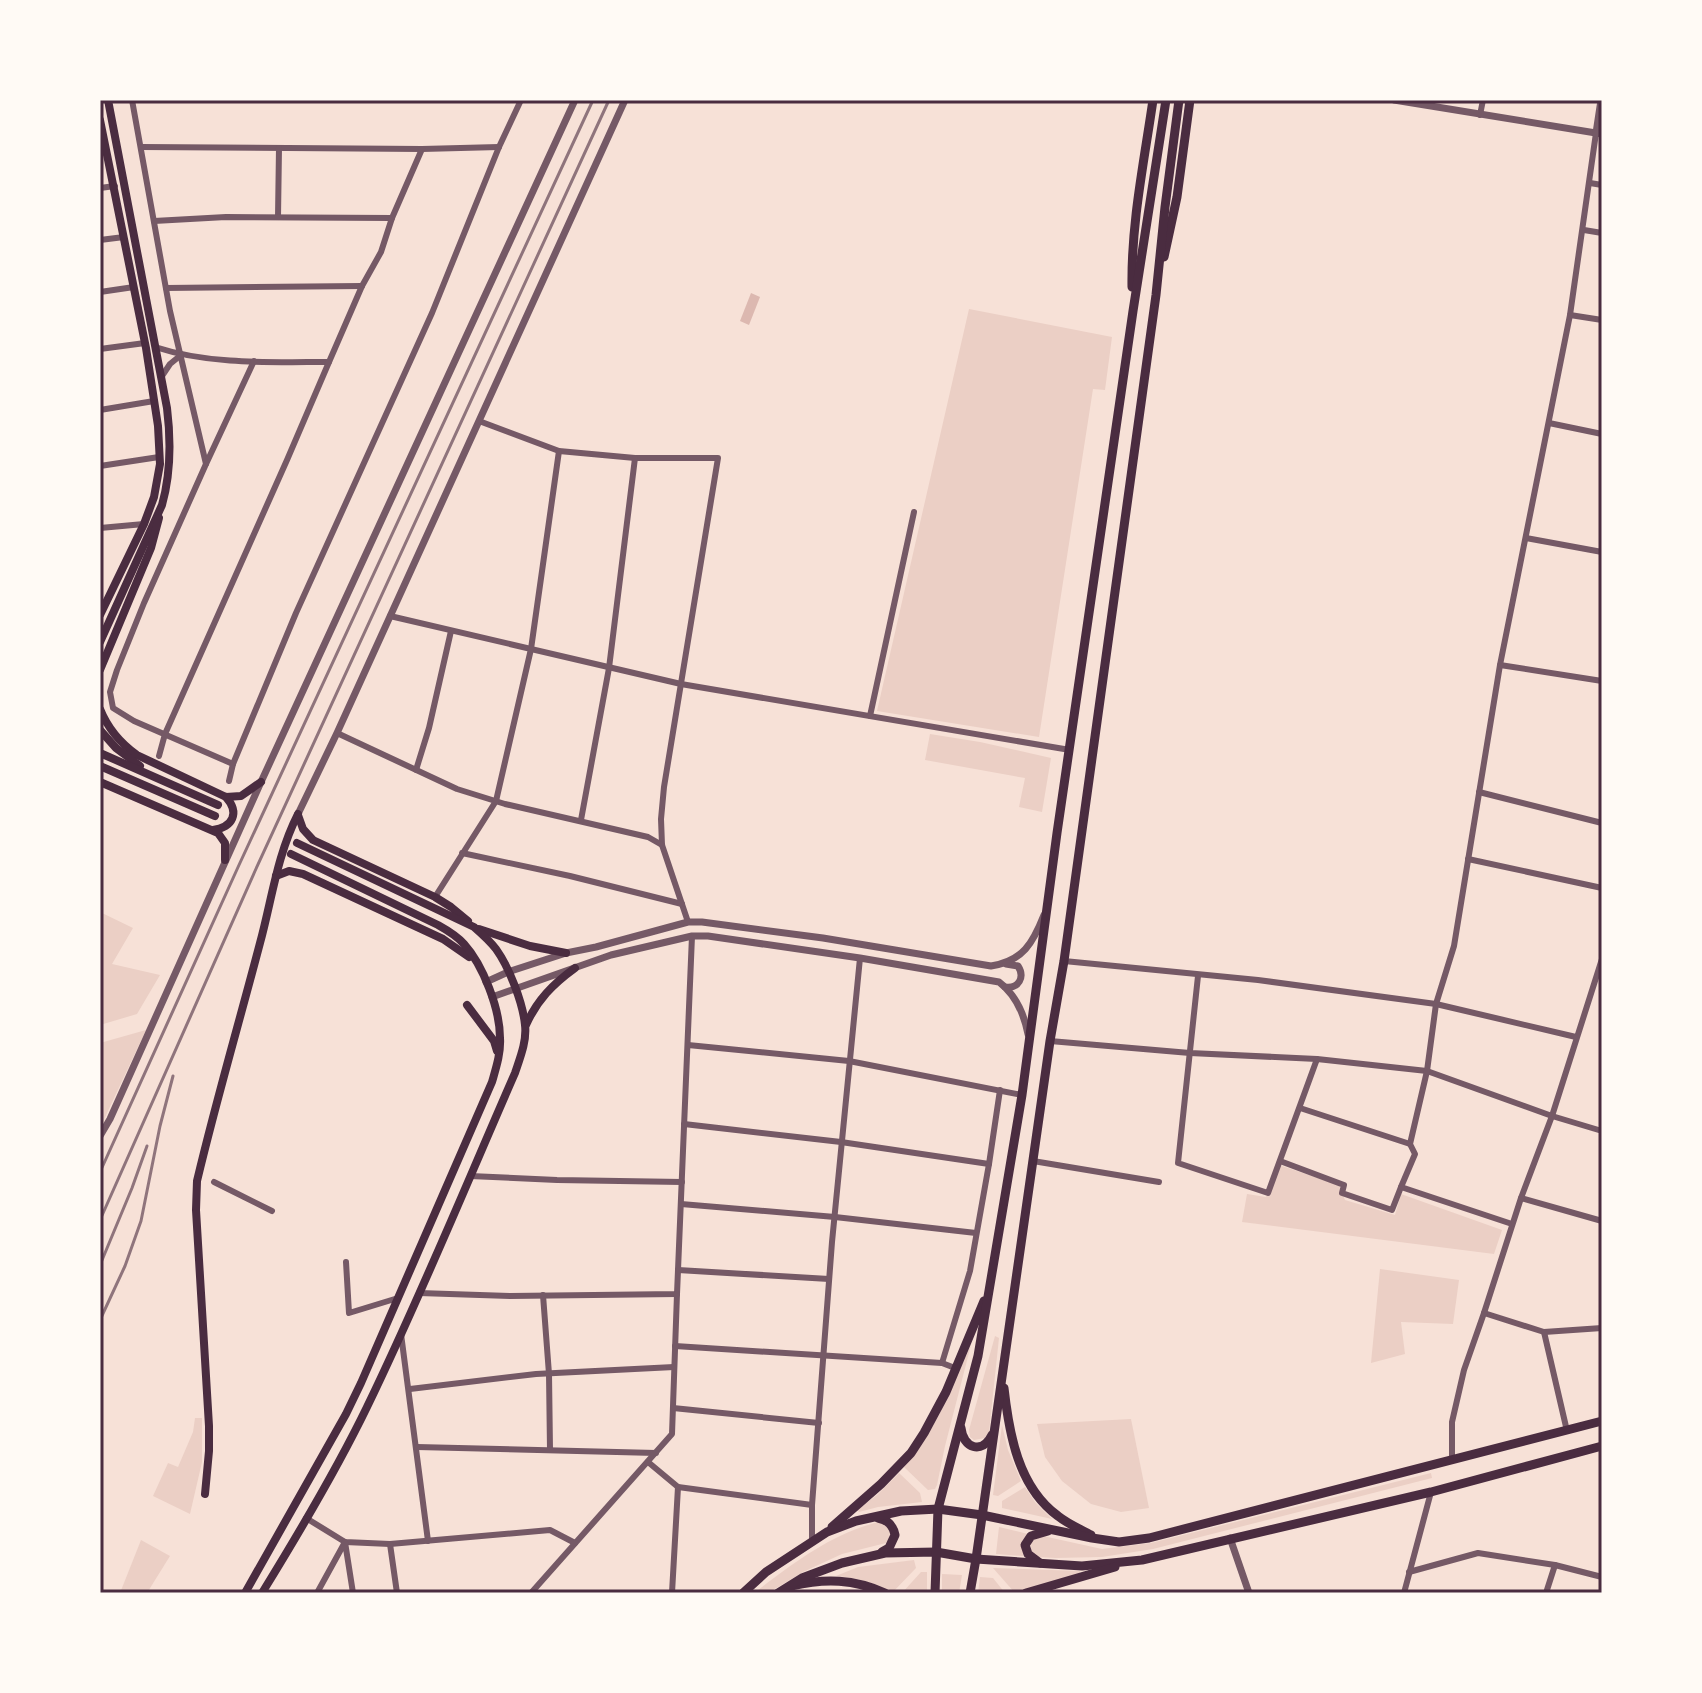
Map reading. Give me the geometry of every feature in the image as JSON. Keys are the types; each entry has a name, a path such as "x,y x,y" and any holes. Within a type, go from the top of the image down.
{"main road":[{"path":"100,670 151,548 168,481 170,455 161,377 108,100"},
{"path":"1133,311 1132,253 1137,198 1153,100"},
{"path":"935,1593 938,1509 975,1368 1022,1095 1047,905 1166,100"},
{"path":"970,1593 1064,961 1156,295 1179,100"},
{"path":"1156,295 1175,208 1190,100"},
{"path":"100,120 145,343 158,426 159,457 154,497 144,524 100,615"},
{"path":"100,642 162,505"},
{"path":"100,709 109,727 137,755 226,797 241,796 261,782"},
{"path":"100,730 127,757 160,779"},
{"path":"100,753 218,805"},
{"path":"100,766 215,816"},
{"path":"100,782 212,830 225,843 225,860"},
{"path":"212,830 223,828 231,820 233,808 226,797"},
{"path":"205,1494 209,1451 208,1412 196,1196 284,844 298,814"},
{"path":"298,814 303,829 313,840 435,897 463,916 496,949 515,989 526,1026"},
{"path":"297,843 474,927 530,946 566,953"},
{"path":"245,1593 346,1414 492,1082 499,1055 500,1030 492,997 465,945 447,930 291,854"},
{"path":"276,876 289,871 303,874 443,939 463,952 480,970"},
{"path":"262,1593 368,1406 515,1073 526,1026 541,998 575,968"},
{"path":"467,1005 494,1041 499,1055"},
{"path":"827,1532 911,1453 935,1413 991,1283"},
{"path":"1002,1375 1009,1432 1021,1466 1036,1492 1059,1518 1101,1539"},
{"path":"743,1593 766,1572 827,1532 901,1511 938,1509 982,1515 1119,1542 1149,1538 1602,1421"},
{"path":"960,1425 964,1441 977,1447 989,1443 994,1432"},
{"path":"782,1590 802,1578 842,1563 885,1553 936,1552 976,1559 1082,1566 1132,1561 1431,1492 1602,1446"},
{"path":"869,1518 885,1519 895,1535 889,1548 876,1555"},
{"path":"1042,1564 1028,1554 1025,1545 1031,1536 1055,1530"},
{"path":"1026,1593 1132,1561"},
{"path":"782,1590 834,1580 856,1582 885,1593"}],"street":[{"path":"132,100 166,288 206,464"},
{"path":"229,781 233,764 296,613 432,313 521,100"},
{"path":"100,1136 575,100"},
{"path":"298,814 625,100"},
{"path":"1394,100 1599,133"},
{"path":"1480,115 1483,100"},
{"path":"1280,1161 1344,1185 1342,1193 1392,1210 1415,1154 1410,1144 1427,1071 1436,1004 1454,946 1500,665 1570,315 1599,133 1601,100"},
{"path":"141,147 499,147"},
{"path":"278,217 279,148"},
{"path":"159,756 165,734 362,286 381,252 422,149"},
{"path":"1590,183 1602,185"},
{"path":"100,188 115,186"},
{"path":"154,221 278,217 392,218"},
{"path":"1584,230 1602,233"},
{"path":"100,240 125,237"},
{"path":"166,288 362,286"},
{"path":"100,292 134,287"},
{"path":"1570,315 1602,320"},
{"path":"100,349 145,343"},
{"path":"155,347 181,355 254,361 329,362"},
{"path":"161,377 181,355"},
{"path":"233,764 134,721 113,708 110,692 144,603 254,361"},
{"path":"100,410 154,401"},
{"path":"479,421 559,451 635,458 718,458 661,819 662,845 688,922"},
{"path":"1549,423 1602,434"},
{"path":"435,897 496,801 531,649 559,451"},
{"path":"100,466 159,457"},
{"path":"581,820 609,668 635,458"},
{"path":"870,716 914,512"},
{"path":"100,528 144,524"},
{"path":"1526,538 1602,552"},
{"path":"390,616 681,684 1070,750"},
{"path":"416,770 451,631"},
{"path":"1500,665 1602,681"},
{"path":"337,733 457,789 648,837 662,845"},
{"path":"1479,792 1602,823"},
{"path":"462,853 682,904"},
{"path":"1468,859 1602,888"},
{"path":"1004,964 1029,946 1047,905"},
{"path":"486,982 566,953 688,922 702,922 991,966 1018,966 1021,979 1012,988 1005,987"},
{"path":"492,997 611,955 692,936 708,936 999,982 1013,995 1021,1009 1029,1041"},
{"path":"531,1593 672,1434 692,936"},
{"path":"812,1540 829,1279 860,958"},
{"path":"1452,1459 1452,1422 1464,1370 1521,1198 1552,1116 1602,959"},
{"path":"1064,961 1258,980 1436,1004 1576,1037"},
{"path":"1198,976 1178,1163 1268,1193 1317,1059"},
{"path":"1050,1041 1190,1053 1317,1059 1427,1071 1602,1131"},
{"path":"688,1045 849,1061 1022,1095"},
{"path":"942,1363 970,1271 1000,1090"},
{"path":"1300,1108 1410,1144"},
{"path":"684,1124 841,1142 989,1164"},
{"path":"1033,1161 1159,1182"},
{"path":"470,1176 682,1182"},
{"path":"214,1182 272,1211"},
{"path":"1401,1187 1512,1224"},
{"path":"1521,1198 1602,1221"},
{"path":"681,1204 976,1233"},
{"path":"346,1262 349,1313 398,1298"},
{"path":"678,1270 829,1279"},
{"path":"419,1293 677,1294"},
{"path":"543,1295 549,1374 550,1450"},
{"path":"1484,1313 1544,1332 1602,1328"},
{"path":"401,1332 428,1541"},
{"path":"1544,1332 1567,1431"},
{"path":"675,1346 942,1363 955,1368"},
{"path":"410,1389 549,1374 674,1367"},
{"path":"673,1408 819,1423"},
{"path":"417,1447 656,1453"},
{"path":"648,1462 678,1487 812,1505"},
{"path":"672,1593 678,1487"},
{"path":"1404,1593 1431,1492"},
{"path":"306,1518 345,1542 390,1544 550,1530 575,1543"},
{"path":"1230,1538 1249,1593"},
{"path":"317,1593 345,1542"},
{"path":"345,1542 353,1593"},
{"path":"390,1544 397,1593"},
{"path":"1409,1572 1478,1553 1555,1565 1602,1577"},
{"path":"1546,1593 1555,1565"}],"shaded area":[{"path":"751,293 760,297 749,325 740,321"},
{"path":"969,309 1112,337 1105,390 1093,389 1039,737 877,711"},
{"path":"930,734 1051,758 1042,812 1019,807 1025,778 925,760"},
{"path":"100,912 133,928 112,964 160,975 137,1014 100,1025"},
{"path":"146,1030 100,1128 100,1043"},
{"path":"1279,1165 1339,1185 1345,1200 1395,1215 1401,1194 1502,1230 1494,1254 1242,1222 1247,1194 1266,1197"},
{"path":"1380,1269 1459,1280 1453,1324 1401,1322 1405,1354 1371,1363"},
{"path":"995,1336 999,1338 989,1432 985,1438 974,1440 969,1430"},
{"path":"971,1345 937,1485 935,1489 928,1490 904,1467 939,1415"},
{"path":"195,1418 202,1418 202,1462 190,1514 153,1496 168,1463 178,1467 193,1432"},
{"path":"1131,1419 1149,1508 1121,1512 1091,1504 1062,1481 1045,1457 1037,1424"},
{"path":"1002,1425 1021,1481 998,1496 993,1495"},
{"path":"899,1473 920,1493 922,1502 857,1510 877,1495"},
{"path":"1431,1473 1432,1478 1153,1549 1102,1557 1055,1558 1032,1554 1030,1545 1032,1540 1043,1536 1102,1549 1151,1543"},
{"path":"1025,1487 1052,1519 1002,1508 1002,1501"},
{"path":"878,1522 885,1523 890,1531 886,1543 842,1554 768,1593 754,1593 828,1542"},
{"path":"999,1527 1028,1534 1022,1541 1023,1556 996,1554"},
{"path":"141,1540 170,1556 147,1593 120,1593"},
{"path":"914,1560 916,1568 892,1593 865,1581 836,1576 858,1567"},
{"path":"993,1568 1080,1571 1080,1574 1015,1593"},
{"path":"921,1572 927,1572 927,1593 902,1593"},
{"path":"942,1574 962,1575 959,1593 942,1593"},
{"path":"980,1577 993,1578 1005,1593 978,1593"}],"railway":[{"path":"100,1172 593,100"},
{"path":"100,1220 255,871 609,100"},
{"path":"100,1320 125,1266 141,1221 173,1076"},
{"path":"100,1265 147,1146"}]}
